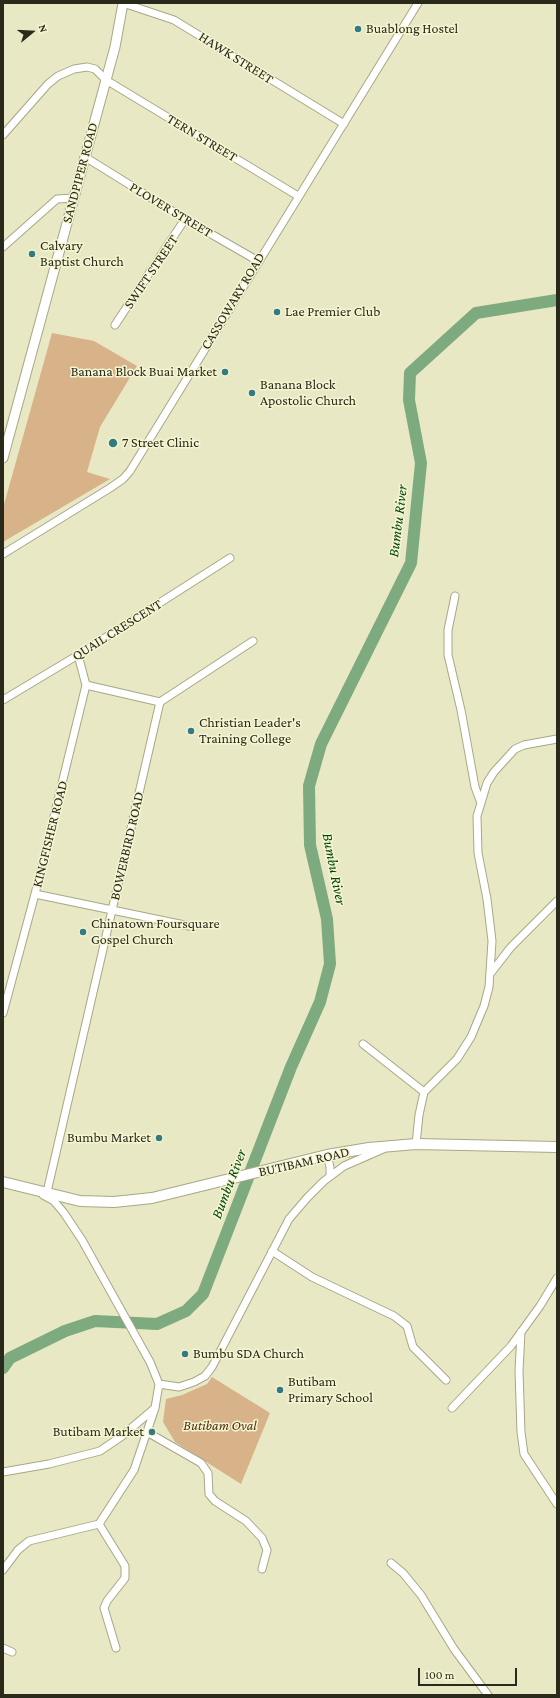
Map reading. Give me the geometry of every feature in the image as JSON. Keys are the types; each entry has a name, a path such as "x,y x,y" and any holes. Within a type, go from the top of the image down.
{"main road":[{"name":"BUTIBAM ROAD","path":"3,1182 80,1201 114,1202 152,1198 327,1155 391,1146 416,1144 557,1147"},
{"name":"BUTIBAM ROAD","path":"514,1147 557,1152"}],"street":[{"name":"HAWK STREET","path":"123,3 174,20 344,124"},
{"name":"SANDPIPER ROAD","path":"3,458 115,47 123,3"},
{"name":"CASSOWARY ROAD","path":"3,554 123,479 130,471 418,3"},
{"name":"TERN STREET","path":"3,135 48,84 58,76 74,69 87,67 298,196"},
{"name":"PLOVER STREET","path":"85,157 185,220 258,261"},
{"path":"3,247 57,199 74,198"},
{"name":"SWIFT STREET","path":"115,325 185,220"},
{"name":"QUAIL CRESCENT","path":"3,700 78,655 230,558"},
{"path":"455,596 448,630 448,655 461,710 475,787 481,803"},
{"path":"86,685 160,702 253,641"},
{"name":"KINGFISHER ROAD","path":"3,1014 35,894 86,685 78,655"},
{"name":"BOWERBIRD ROAD","path":"47,1192 160,702"},
{"path":"416,1144 419,1115 424,1092 457,1059 471,1037 484,1006 489,987 492,940 487,899 478,853 477,816 487,783 494,772 515,749 524,745 557,739"},
{"path":"35,894 194,927"},
{"path":"490,974 511,947 557,902"},
{"path":"363,1044 424,1092"},
{"path":"159,1384 179,1387 194,1382 205,1376 212,1367 289,1219 307,1198 330,1176 344,1166 391,1146"},
{"path":"327,1155 330,1166 330,1176"},
{"path":"3,1570 18,1550 29,1541 100,1524 134,1470 155,1408 159,1384 150,1362 82,1240 54,1201 32,1188"},
{"path":"272,1251 312,1277 394,1316 407,1326 413,1346 446,1380"},
{"path":"452,1408 511,1346 551,1290 557,1278"},
{"path":"521,1332 519,1371 521,1432 524,1454 557,1504"},
{"path":"3,1472 49,1464 100,1451 122,1436 155,1408"},
{"path":"147,1432 201,1463 208,1473 209,1494 215,1501 246,1521 262,1538 267,1550 262,1570"},
{"path":"100,1524 125,1566 125,1578 107,1601 104,1608 116,1648"},
{"path":"391,1563 403,1573 421,1595 454,1649 488,1695"},
{"path":"3,1648 12,1652"}],"green space":[{"path":"52,333 94,341 137,366 100,427 87,472 110,479 3,542 3,508"},
{"name":"Butibam Oval","path":"212,1377 270,1413 241,1484 175,1442 163,1422 166,1399 182,1395 207,1384"}],"waterway":[{"name":"Bumbu River","path":"3,1368 10,1358 65,1331 95,1321 157,1324 186,1311 203,1294 291,1067 320,1002 330,964 327,919 310,845 309,786 321,744 411,563 421,463 409,400 410,373 476,313 557,300"}],"place":[{"name":"Buablong Hostel","path":"358,29"},
{"name":"Calvary Baptist Church","path":"32,254"},
{"name":"Lae Premier Club","path":"277,312"},
{"name":"Banana Block Buai Market","path":"225,372"},
{"name":"Banana Block Apostolic Church","path":"252,393"},
{"name":"7 Street Clinic","path":"113,443"},
{"name":"Christian Leader's Training College","path":"191,731"},
{"name":"Chinatown Foursquare Gospel Church","path":"83,932"},
{"name":"Bumbu Market","path":"159,1138"},
{"name":"Bumbu SDA Church","path":"185,1354"},
{"name":"Butibam Primary School","path":"280,1390"},
{"name":"Butibam Market","path":"152,1432"}]}
